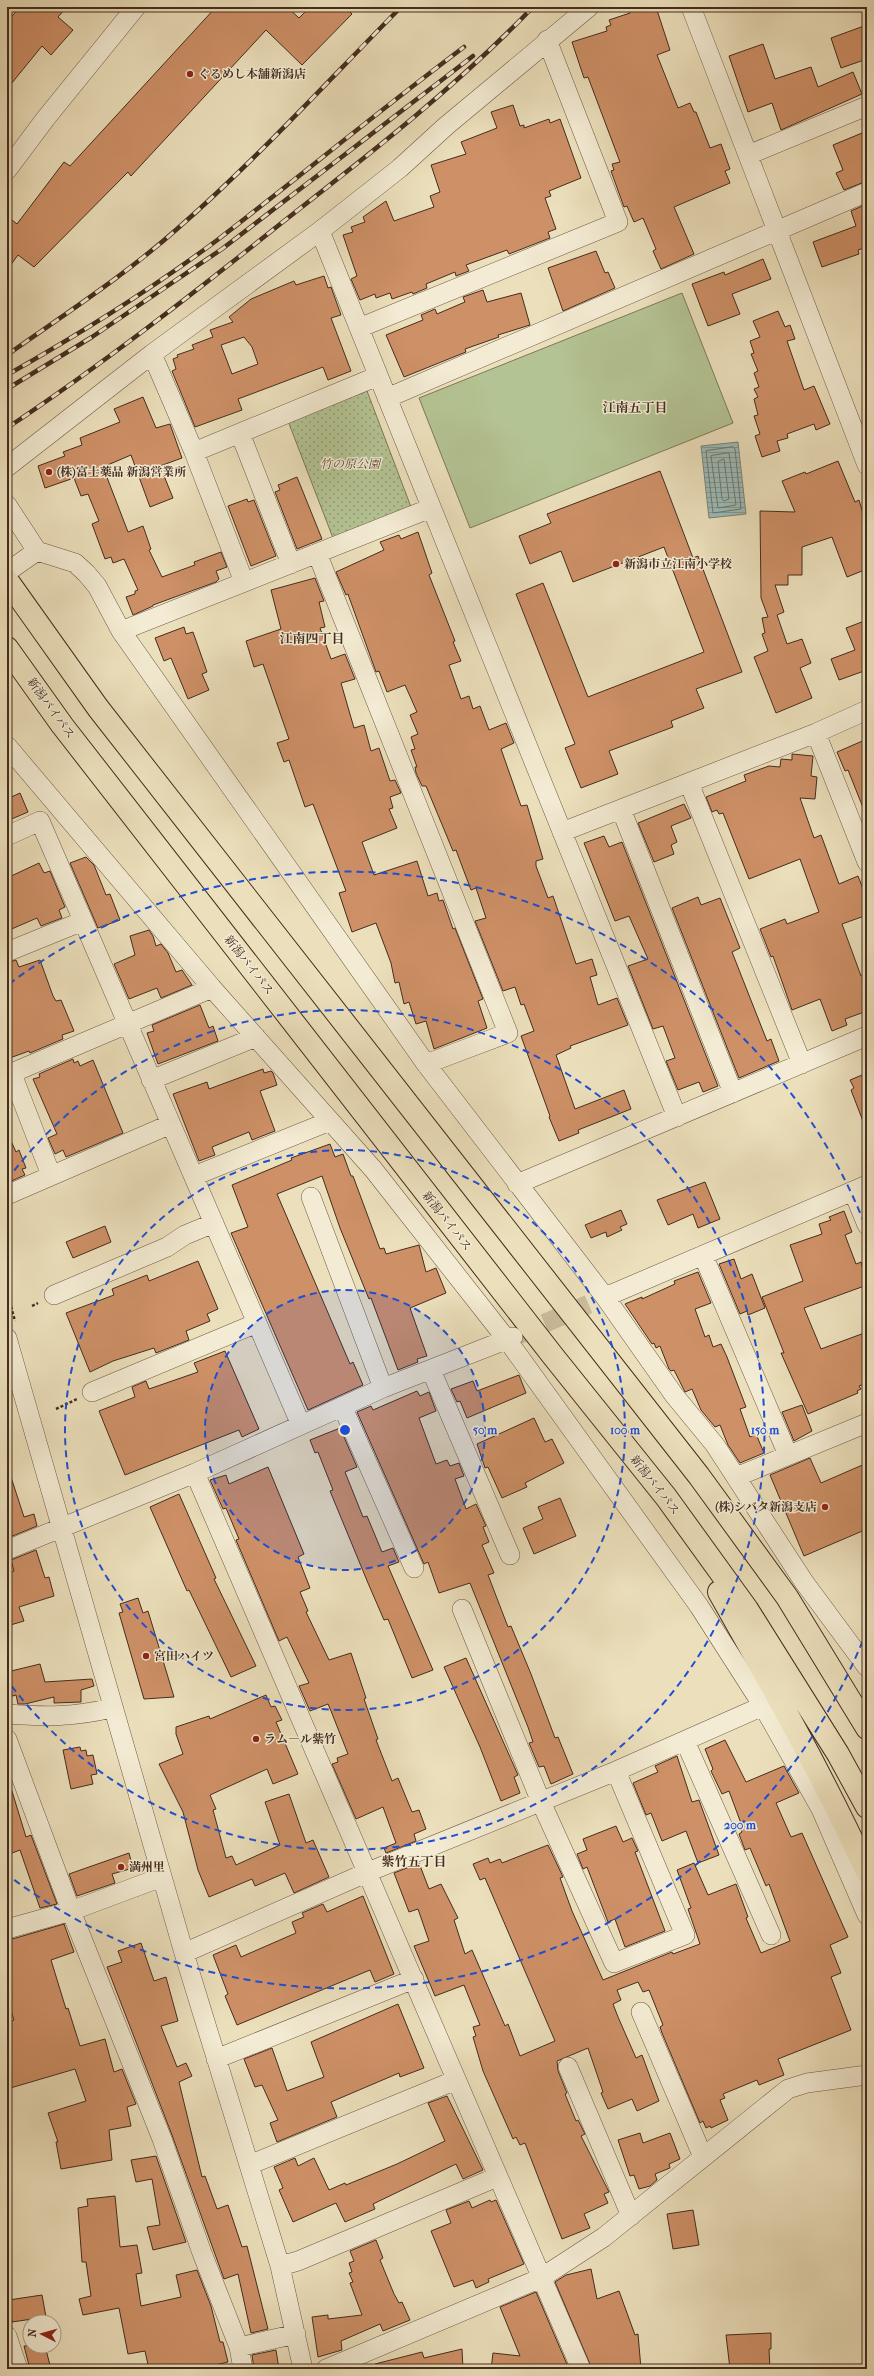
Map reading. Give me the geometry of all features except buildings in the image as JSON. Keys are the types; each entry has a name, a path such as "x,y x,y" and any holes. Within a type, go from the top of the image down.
{"highway":[{"path":"8,580 98,708 698,1476 787,1597 867,1728"},
{"name":"新潟バイパス","path":"7,648 82,750 553,1356 666,1497 747,1609 838,1754 867,1807"},
{"path":"666,1497 788,1713 842,1817 867,1872"}],"street":[{"path":"7,170 46,118 136,7"},
{"path":"7,467 152,354 320,231 400,168 547,40 589,7"},
{"path":"691,7 867,465"},
{"path":"359,328 618,222 547,40"},
{"path":"748,156 867,106"},
{"path":"387,398 867,192"},
{"path":"320,231 677,1117"},
{"path":"152,354 194,452 244,582"},
{"path":"194,452 378,376"},
{"path":"240,433 291,564"},
{"path":"7,505 37,551 75,563 97,586 121,631 426,1064 605,1297 674,1395 715,1445 804,1582 867,1666"},
{"path":"121,631 431,508"},
{"path":"8,580 37,551"},
{"path":"317,553 508,1033 426,1064"},
{"path":"562,832 816,734 867,710"},
{"path":"816,734 867,862"},
{"path":"7,746 212,988 373,1169 510,1339 699,1606 763,1706 821,1809 867,1916"},
{"path":"689,783 802,1064"},
{"path":"7,836 40,821 53,801"},
{"path":"621,809 733,1093"},
{"path":"40,821 300,1425"},
{"path":"7,952 83,921"},
{"path":"51,1175 9,1075 212,988"},
{"path":"517,1184 867,1036"},
{"path":"151,1080 256,1037"},
{"path":"194,1176 330,1121"},
{"path":"7,1194 171,1124"},
{"path":"605,1297 860,1188 867,1225"},
{"path":"311,1197 383,1388"},
{"path":"54,1295 167,1247 185,1235 214,1223"},
{"path":"703,1255 788,1455"},
{"path":"92,1392 257,1323"},
{"path":"7,1338 62,1527 112,1708 184,1953 280,2266 303,2369"},
{"path":"7,1550 47,1536 62,1527 195,1473 300,1425 343,1408 383,1388 510,1339"},
{"path":"431,1370 510,1555"},
{"path":"343,1408 414,1568"},
{"path":"736,1477 867,1423"},
{"path":"195,1473 581,2369"},
{"path":"462,1609 541,1802 614,1963 685,1935 616,1771"},
{"path":"184,1953 368,1872 616,1771 763,1706"},
{"path":"7,1714 71,1716 112,1708"},
{"path":"7,1739 71,1911 162,2139 202,2253 239,2347 243,2369"},
{"path":"685,1741 771,1935"},
{"path":"7,1929 71,1911 162,1876"},
{"path":"216,2059 414,1979"},
{"path":"641,2012 703,2157"},
{"path":"568,2067 631,2216"},
{"path":"326,2369 541,2278 604,2238 788,2089 807,2083 867,2074"},
{"path":"249,2165 456,2080"},
{"path":"280,2266 298,2261 498,2177"},
{"path":"239,2347 296,2334"},
{"path":"7,2336 18,2369"}],"green space":[{"path":"682,293 733,423 470,528 419,398"},
{"name":"竹の原公園","path":"367,391 411,507 333,538 288,421"}],"water":[{"path":"738,442 746,514 709,518 701,446"}],"tunnel":[{"path":"518,1335 605,1297"}],"railway":[{"path":"7,355 115,279 177,229 235,176 401,7"},
{"path":"7,428 43,404 148,328 349,170 474,65 533,7"},
{"path":"7,375 113,311 191,259 464,47"},
{"path":"7,389 92,337 222,249 473,56"}],"place":[{"name":"ぐるめし本舗新潟店","path":"190,74"},
{"name":"(株)富士薬品 新潟営業所","path":"49,472"},
{"name":"新潟市立江南小学校","path":"616,564"},
{"name":"(株)シバタ新潟支店","path":"825,1507"},
{"name":"宮田ハイツ","path":"146,1656"},
{"name":"ラム―ル紫竹","path":"256,1739"},
{"name":"満州里","path":"121,1867"}],"district":[{"name":"江南五丁目","path":"635,407"},
{"name":"江南四丁目","path":"312,638"},
{"name":"紫竹五丁目","path":"414,1861"}]}
